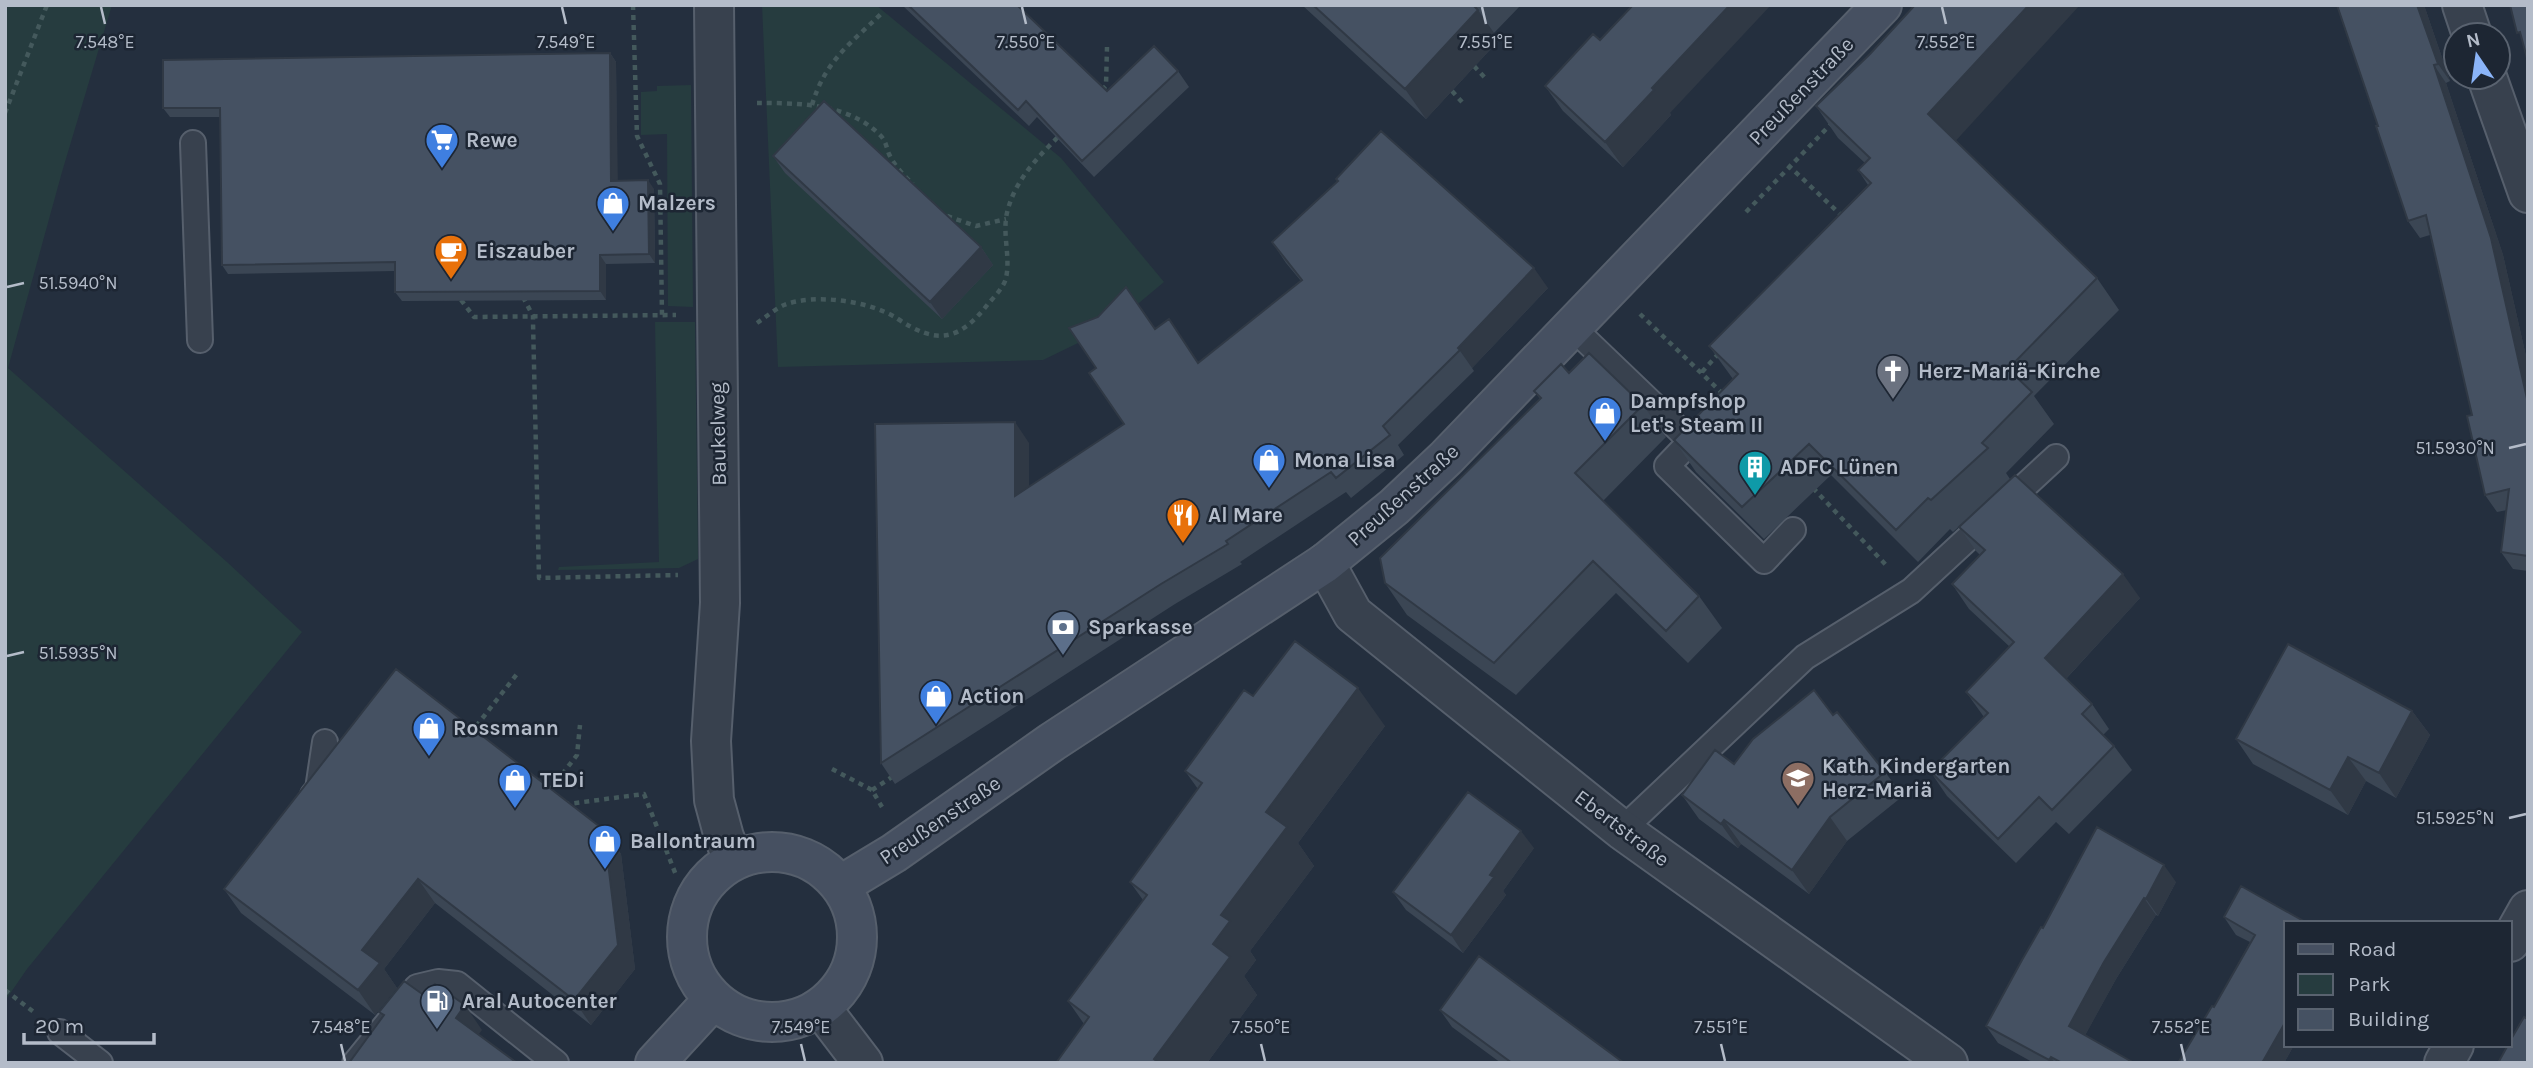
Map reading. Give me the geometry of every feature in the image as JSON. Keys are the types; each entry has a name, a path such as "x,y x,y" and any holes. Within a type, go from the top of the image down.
{"street":[{"name":"Baukelweg","path":"713,5 720,574 719,644 711,741 714,800 733,860"},
{"name":"Preußenstraße","path":"841,885 894,853 1052,742 1325,564 1430,473 1882,5"},
{"path":"2492,91 2528,193"},
{"name":"Ebertstraße","path":"1325,564 1353,614 1622,830 1948,1063"},
{"path":"761,852 791,853 819,865 841,885 854,909 858,936 854,964 841,988 821,1008 795,1020 766,1023 737,1016 713,1000 696,978 687,953 687,925 694,899 710,877 733,860 761,852"},
{"path":"2512,939 2528,911"},
{"path":"655,1063 713,1000"},
{"path":"821,1008 863,1063"},
{"path":"2444,1063 2453,1047"}],"lane":[{"path":"193,143 200,340"},
{"path":"1573,327 1691,440 1667,466 1763,561 1793,530"},
{"path":"1622,830 1805,657 1911,591 2056,457"},
{"path":"301,810 317,789 325,742"},
{"path":"355,1063 417,987 438,982 457,984 556,1063"},
{"path":"60,1032 100,1063"}],"path":[{"path":"5,113 47,5"},
{"path":"633,5 637,136 660,184 662,314"},
{"path":"812,105 816,90 835,58 881,14"},
{"path":"1097,95 1106,86 1107,47"},
{"path":"1474,66 1486,79"},
{"path":"1452,91 1462,102"},
{"path":"752,103 812,105 850,117 880,134 897,166 917,188"},
{"path":"754,325 795,302 854,302 883,310 923,335 951,336 966,328 1006,279 1004,234 1008,209 1016,189 1030,168 1062,132"},
{"path":"1758,136 1841,215 1832,225"},
{"path":"941,211 950,219 976,226 1006,219"},
{"path":"1611,288 1731,402"},
{"path":"523,289 523,299 533,316 539,578 720,574"},
{"path":"460,300 474,317 674,315"},
{"path":"1702,372 1721,351"},
{"path":"1807,482 1911,591"},
{"path":"468,736 517,674"},
{"path":"580,725 577,755 550,790 568,804 644,794 676,875"},
{"path":"832,769 872,790 883,807"},
{"path":"872,790 901,771"}],"green space":[{"path":"5,5 112,5 8,368 302,632 27,969 5,1001"},
{"path":"762,5 876,5 1061,158 1164,282 1109,328 1043,360 778,367"},
{"path":"691,85 693,307 668,306 667,134 641,135 641,92 657,91 657,86"},
{"path":"655,322 695,322 698,559 679,568 558,570 559,567 659,562"}],"building":[{"path":"908,5 1017,5 1107,91 1154,46 1178,71 1082,161 1026,101 1018,110"},
{"path":"1313,5 1473,5 1478,10 1405,89"},
{"path":"1633,5 1730,5 1605,142 1545,86 1593,34 1600,40"},
{"path":"1915,5 2029,5 1928,114 2097,278 2008,369 2032,392 1982,443 1988,448 1931,500 1928,498 1896,530 1809,444 1742,507 1674,440 1738,374 1709,346 1871,183 1858,170 1870,158 1816,106 1870,54"},
{"path":"2337,5 2417,5 2438,64 2434,65 2491,238 2528,403 2528,556 2501,552 2509,489 2485,495 2467,416 2472,415 2426,215 2408,221"},
{"path":"2510,5 2528,5 2528,62 2520,32 2517,33"},
{"path":"610,53 611,181 648,180 649,254 600,255 600,291 395,292 395,262 222,265 220,108 163,108 163,60"},
{"path":"824,101 981,247 930,302 773,156"},
{"path":"1381,131 1534,268 1458,348 1460,350 1383,426 1390,435 1336,478 1331,472 1226,541 1228,544 881,763 875,424 1015,422 1015,496 1124,424 1089,373 1096,368 1069,328 1098,317 1126,287 1155,329 1169,319 1198,363 1302,280 1272,242 1338,181 1336,179"},
{"path":"1589,353 1643,405 1575,473 1699,596 1666,631 1593,561 1494,663 1385,583 1380,558 1541,398 1534,391 1561,364 1569,373"},
{"path":"2015,475 2123,574 2045,658 2092,704 2082,714 2114,746 2052,810 2039,797 1998,839 1930,771 1988,713 1966,692 2014,642 1952,584 1985,550 1959,527"},
{"path":"1295,641 1358,688 1266,812 1287,827 1221,915 1230,921 1213,944 1230,957 1154,1059 1159,1063 1056,1063 1089,1017 1068,1001 1147,895 1130,882 1202,783 1185,771 1244,690 1253,696"},
{"path":"2288,644 2412,711 2379,773 2348,757 2330,790 2236,739"},
{"path":"396,669 604,830 618,945 574,1000 418,879 362,950 380,963 358,990 224,889"},
{"name":"Kath. Kindergarten Herz-Mariä","path":"1814,690 1833,715 1837,712 1885,772 1830,817 1792,870 1724,820 1721,824 1682,795 1715,750 1734,764 1753,739"},
{"path":"1468,792 1521,831 1490,875 1494,877 1451,935 1393,892"},
{"path":"2097,827 2164,865 2146,899 2144,898 2104,962 2069,1026 2134,1063 2062,1063 2051,1057 2049,1060 1986,1026"},
{"path":"2241,886 2303,921 2284,921 2284,1024 2262,1063 2178,1063 2255,935 2224,917"},
{"path":"1479,956 1624,1063 1512,1063 1440,1010"},
{"path":"404,981 425,996 435,984 465,1005 456,1018 517,1063 349,1063 384,1015 379,1012"},
{"path":"2524,1017 2528,1019 2528,1063 2498,1063 2507,1047 2512,1047 2512,1038"}],"place":[{"name":"Rewe","path":"442,170"},
{"name":"Malzers","path":"613,233"},
{"name":"Eiszauber","path":"451,281"},
{"name":"Herz-Mariä-Kirche","path":"1893,401"},
{"name":"Dampfshop Let's Steam II","path":"1605,443"},
{"name":"Mona Lisa","path":"1269,490"},
{"name":"ADFC Lünen","path":"1755,497"},
{"name":"Al Mare","path":"1183,545"},
{"name":"Sparkasse","path":"1063,657"},
{"name":"Action","path":"936,726"},
{"name":"Rossmann","path":"429,758"},
{"name":"Kath. Kindergarten Herz-Mariä","path":"1798,808"},
{"name":"TEDi","path":"515,810"},
{"name":"Ballontraum","path":"605,871"},
{"name":"Aral Autocenter","path":"437,1031"}]}
